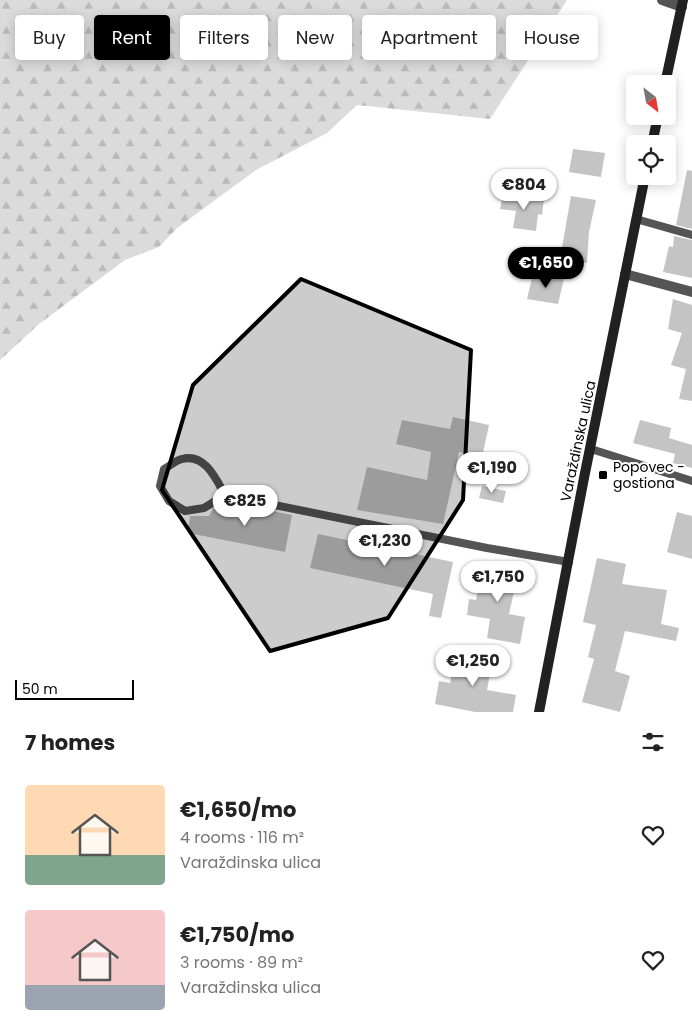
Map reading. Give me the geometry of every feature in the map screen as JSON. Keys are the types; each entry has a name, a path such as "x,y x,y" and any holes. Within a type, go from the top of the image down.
{"main road":[{"path":"667,75 682,4"},
{"name":"Varaždinska ulica","path":"539,712 643,185"}],"street":[{"path":"662,0 682,4"},
{"path":"625,274 692,292"}],"lane":[{"path":"636,220 692,234"},
{"path":"591,449 692,482"},
{"path":"225,495 210,469 198,459 182,459 164,469 160,486 169,501 184,511 204,508 225,495 487,548 569,562"}],"highlighted area":[{"path":"301,279 471,350 463,500 388,618 270,651 162,490 193,385"}],"green space":[{"path":"0,0 567,0 557,15 506,15 506,60 528,60 490,119 357,105 327,133 256,170 177,228 159,247 125,260 39,324 0,360"}],"building":[{"path":"573,149 605,153 601,177 569,172"},
{"path":"687,170 692,171 692,229 676,225"},
{"path":"503,194 544,199 542,215 538,214 536,231 513,228 516,211 500,209"},
{"path":"571,196 596,200 589,232 587,263 560,259"},
{"path":"674,236 692,240 692,278 663,272 669,246 673,247"},
{"path":"533,274 564,279 558,304 527,299"},
{"path":"673,299 692,305 692,401 679,399 686,369 671,365 682,333 668,329"},
{"path":"453,417 489,425 482,457 459,452 443,524 357,510 367,467 427,480 431,452 396,444 402,420 450,429"},
{"path":"640,420 671,428 669,438 692,445 692,468 673,463 675,454 633,443"},
{"path":"482,486 506,491 503,503 479,498"},
{"path":"232,503 292,515 285,552 188,533 190,516 209,516 213,509 230,512"},
{"path":"677,512 692,516 692,559 667,552"},
{"path":"318,534 453,562 441,618 429,616 433,594 310,568"},
{"path":"597,558 626,564 622,584 667,590 661,624 679,628 676,641 625,631 615,671 630,676 620,712 582,702 594,659 588,657 596,625 583,622"},
{"path":"484,561 519,569 509,614 525,617 520,644 487,638 490,619 467,615 469,599 476,600"},
{"path":"457,651 493,658 487,690 516,695 513,712 475,712 435,704 439,681 450,683"}],"place":[{"name":"Popovec - gostiona","path":"603,475"}]}
